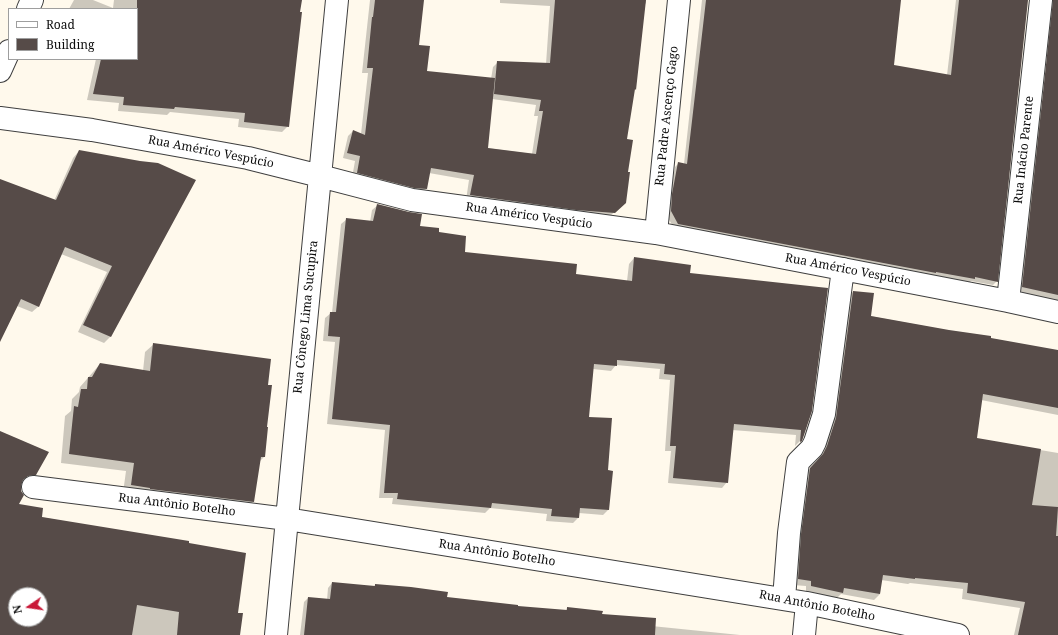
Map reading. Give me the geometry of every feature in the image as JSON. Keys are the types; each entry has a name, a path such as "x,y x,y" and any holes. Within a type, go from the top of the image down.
{"street":[{"name":"Rua Cônego Lima Sucupira","path":"276,635 337,0"},
{"name":"Rua Padre Ascenço Gago","path":"656,233 679,0"},
{"name":"Rua Inácio Parente","path":"1008,301 1041,0"},
{"path":"0,71 8,53"},
{"name":"Rua Américo Vespúcio","path":"0,118 92,130 248,158 412,200 656,233 1058,312"},
{"path":"784,599 789,533 798,462 812,448 824,414 843,269"},
{"name":"Rua Antônio Botelho","path":"34,487 286,519 784,599 958,635"},
{"path":"804,635 807,603"}],"building":[{"path":"137,0 302,0 300,12 302,12 289,127 244,122 245,113 175,107 174,109 123,105 124,97 93,94 101,60 138,60"},
{"path":"375,0 424,0 419,45 430,46 427,71 495,78 488,148 536,154 543,111 539,111 541,100 494,94 497,61 550,63 555,0 646,0 636,90 635,89 627,139 633,140 628,172 630,172 626,203 615,213 576,210 470,195 474,175 431,168 427,189 414,188 357,173 360,156 347,153 353,130 365,135 373,68 367,68"},
{"path":"706,0 901,0 894,65 951,75 959,0 1028,0 998,282 975,277 975,279 936,273 678,224 671,211 672,194 678,162 687,164"},
{"path":"1053,0 1058,0 1058,295 1022,287"},
{"path":"79,150 158,163 196,180 111,337 83,325 112,266 65,247 39,307 21,299 0,342 0,179 56,200"},
{"path":"377,204 422,214 420,226 439,228 439,232 466,236 465,252 577,264 576,274 632,281 634,257 691,265 690,273 828,288 812,411 802,441 800,442 801,430 734,424 728,483 673,478 676,446 670,446 675,375 664,374 665,364 617,360 617,366 594,364 589,417 612,418 608,470 613,471 609,510 580,508 579,518 551,516 552,509 492,503 491,508 397,499 398,493 384,493 390,425 332,419 340,337 328,336 330,312 336,312 346,218 373,221"},
{"path":"853,291 874,293 871,316 991,336 991,338 1058,350 1058,408 983,394 977,438 1041,449 1032,505 1058,507 1056,536 1058,536 1058,635 1018,635 1025,602 967,593 968,583 883,575 880,594 844,588 843,593 811,586 811,581 798,579 801,534 810,468 823,454 836,418"},
{"path":"153,343 271,359 268,385 272,385 265,457 261,457 254,502 150,489 131,485 134,463 69,454 74,406 78,407 81,389 87,389 88,377 92,377 100,363 150,371"},
{"path":"0,431 49,452 36,475 28,476 23,480 21,491 24,495 19,504 43,508 42,517 189,541 189,543 246,553 238,613 243,613 240,635 177,635 179,612 137,605 132,635 0,635"},
{"path":"332,582 375,586 375,584 411,587 448,592 447,597 518,606 567,610 567,607 603,611 602,614 656,618 655,635 304,635 308,597 330,599"}]}
